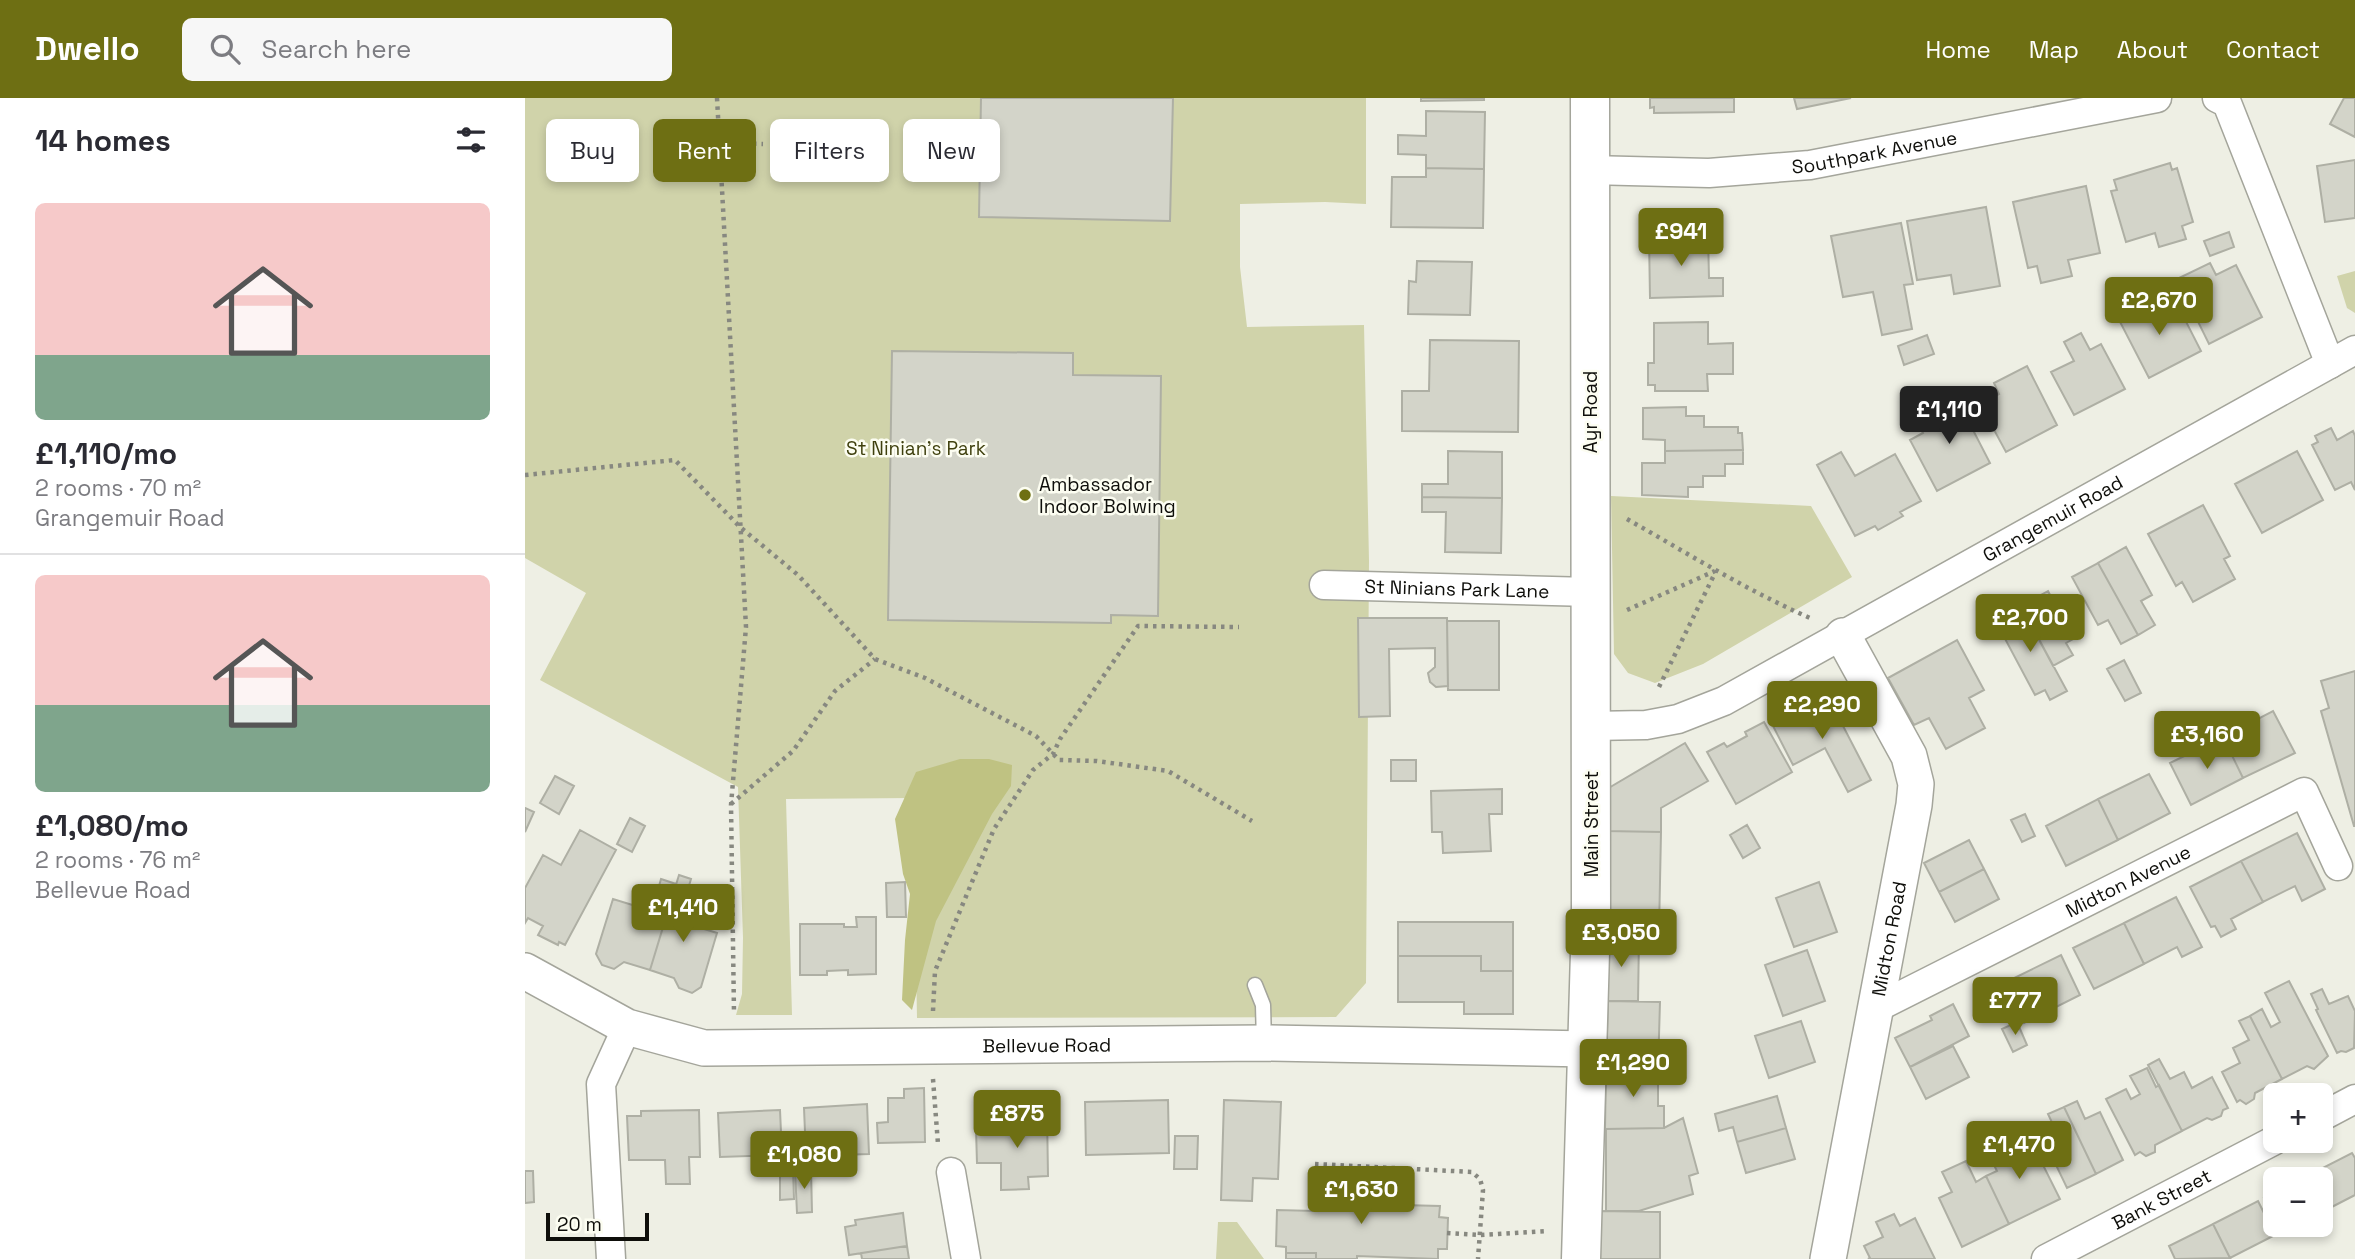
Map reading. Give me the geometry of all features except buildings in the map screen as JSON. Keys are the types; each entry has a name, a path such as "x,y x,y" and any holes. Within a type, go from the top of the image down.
{"main road":[{"name":"Ayr Road","path":"1590,98 1591,726"},
{"name":"Main Street","path":"1582,1244 1588,1049 1591,726"}],"street":[{"name":"Southpark Avenue","path":"1589,170 1709,173 1810,165 2157,98"},
{"path":"2217,98 2227,103 2330,364"},
{"name":"Grangemuir Road","path":"1591,726 1646,725 1678,719 1724,701 2355,350"},
{"name":"St Ninians Park Lane","path":"1324,585 1590,592"},
{"name":"Midton Road","path":"1828,1259 1878,1007 1915,805 1916,784 1903,746 1843,636"},
{"name":"Midton Avenue","path":"1878,1007 2304,792 2337,866"},
{"name":"Bellevue Road","path":"525,971 627,1027 704,1048 1264,1043 1588,1049"},
{"path":"611,1259 601,1084 627,1027"},
{"path":"2333,1111 2355,1099"},
{"name":"Bank Street","path":"2046,1259 2263,1146"},
{"path":"951,1172 966,1259"}],"lane":[{"path":"1255,985 1263,1005 1264,1043"}],"path":[{"path":"717,98 718,119"},
{"path":"756,144 763,144"},
{"path":"722,182 746,628 731,805 734,1048"},
{"path":"525,475 675,460 740,527 798,575 876,659 925,678 1036,736 1059,760 1097,761 1168,771 1252,821"},
{"path":"1623,517 1773,602 1813,620"},
{"path":"1625,611 1716,571"},
{"path":"1659,688 1716,571"},
{"path":"951,1172 936,1140 932,1046 935,971 993,830 1033,770 1053,754 1061,738 1138,626 1239,626"},
{"path":"731,805 793,751 835,691 876,659"},
{"path":"1315,1164 1472,1172 1480,1179 1483,1190 1478,1259"},
{"path":"1447,1233 1582,1244"}],"green space":[{"name":"St Ninian's Park","path":"525,98 1366,98 1366,204 1240,204 1240,267 1247,327 1364,325 1369,561 1366,983 1336,1017 917,1018 913,798 786,799 792,1015 736,1015 742,994 743,938 738,787 540,680 586,593 525,558"},
{"path":"2355,271 2355,313 2347,308 2337,276"},
{"path":"1611,496 1811,506 1852,577 1703,664 1655,683 1628,673 1614,654"},
{"path":"960,759 989,759 1012,765 1011,786 992,814 936,921 912,1010 902,1000 910,894 903,874 895,819 916,772"},
{"path":"1218,1222 1237,1222 1264,1259 1216,1259"}],"place":[{"name":"Ambassador Indoor Bolwing","path":"1025,495"}]}
